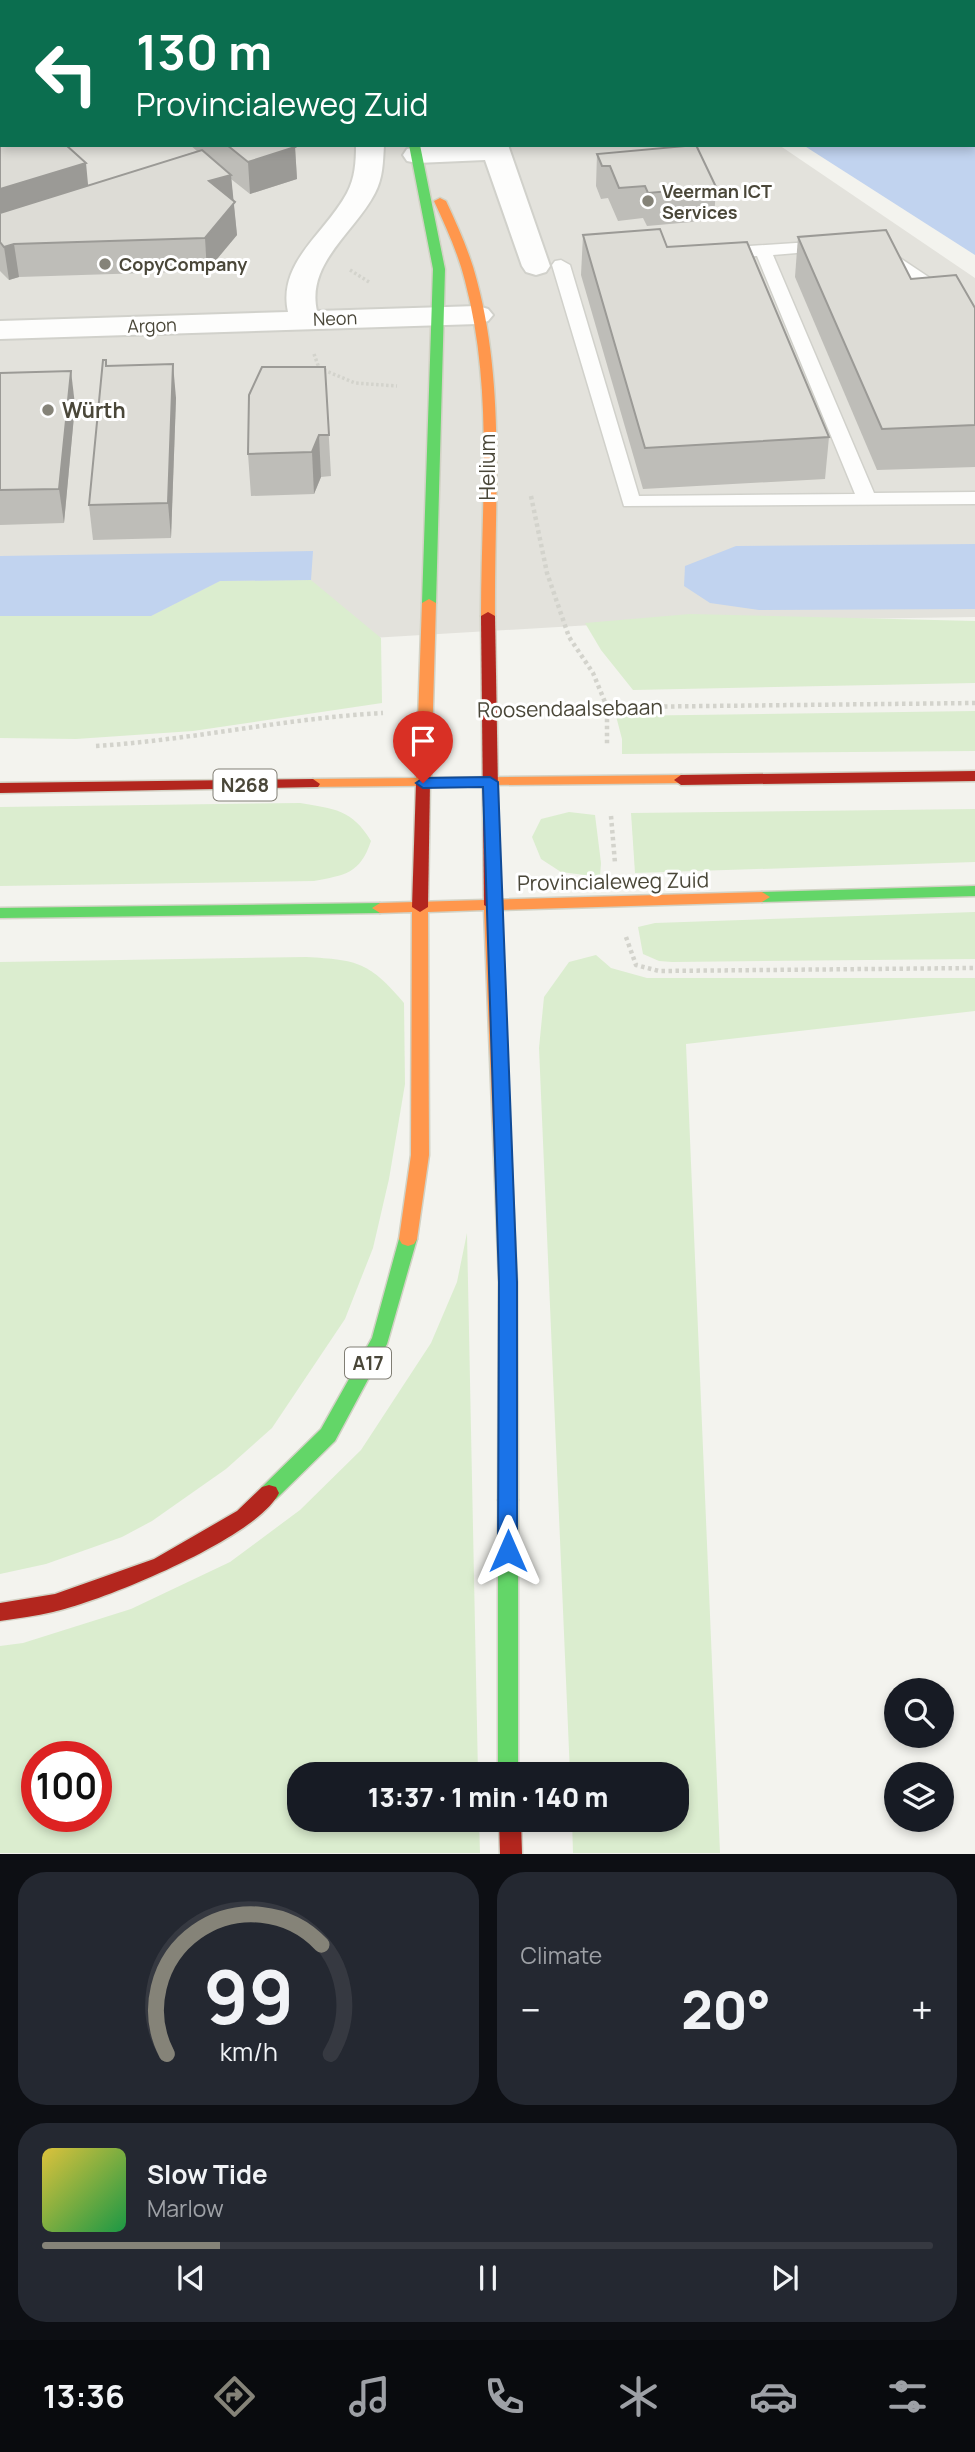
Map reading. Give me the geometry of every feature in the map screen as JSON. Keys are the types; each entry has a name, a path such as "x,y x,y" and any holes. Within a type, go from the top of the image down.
{"main road":[{"name":"Helium","path":"417,155 457,232 469,267 486,385 492,905 508,1282 508,1762"},
{"path":"417,155 439,269 420,907"},
{"name":"N268","path":"0,788 975,776"},
{"name":"Provincialeweg Zuid","path":"0,913 420,907 975,891"},
{"name":"A17","path":"0,1612 55,1603 161,1565 244,1517 328,1434 381,1339 407,1245 420,1155 420,907"},
{"path":"510,1832 511,1853"}],"street":[{"name":"Neon","path":"370,147 371,159 360,200 308,265 300,292 304,319 478,315"},
{"path":"417,155 495,148 557,265"},
{"name":"Argon","path":"0,330 304,319"}],"lane":[{"path":"709,254 870,243 975,316"},
{"path":"763,250 867,499"},
{"path":"557,265 631,502 975,498"}],"path":[{"name":"Roosendaalsebaan","path":"490,709 975,703"},
{"path":"93,747 173,740 346,715 426,710"}],"shaded area":[{"path":"0,147 782,147 975,278 975,617 642,622 0,660"}],"green space":[{"path":"311,580 381,638 382,703 193,731 76,739 0,738 0,616 151,616 220,581"},
{"path":"690,614 975,621 975,683 633,690 601,650 585,623"},
{"path":"975,711 975,751 622,754 622,739 616,716"},
{"path":"300,803 341,812 364,830 371,841 356,867 334,877 314,881 0,886 0,807"},
{"path":"975,809 975,862 635,873 631,813"},
{"path":"569,812 595,815 601,863 600,877 561,872 541,859 532,837 541,819"},
{"path":"975,912 975,959 659,961 643,954 638,927 655,923"},
{"path":"596,955 611,968 647,978 975,978 975,1011 686,1044 720,1853 573,1853 572,1832 689,1832 689,1762 569,1762 539,1048 544,997 569,962"},
{"path":"306,957 351,962 361,966 381,979 404,1003 405,1084 389,1179 373,1248 345,1319 272,1428 226,1469 152,1521 122,1537 46,1564 0,1574 0,962"},
{"path":"467,1233 478,1762 287,1762 287,1832 479,1832 480,1853 0,1853 0,1646 23,1643 131,1609 230,1562 300,1510 361,1450 431,1343 457,1282"}],"water":[{"path":"806,147 975,147 975,255"},
{"path":"975,544 975,609 759,610 710,603 684,586 685,566 736,546"},
{"path":"313,551 311,580 220,581 151,616 0,616 0,556"}],"building":[{"path":"0,147 68,147 86,163 0,189"},
{"path":"229,147 295,147 248,162"},
{"path":"697,147 716,187 648,193 645,186 619,188 610,166 602,166 597,154"},
{"path":"202,150 231,175 209,181 235,202 205,238 14,244 4,247 0,242 0,213"},
{"path":"660,229 667,247 747,242 829,437 645,448 583,235"},
{"path":"886,230 911,279 956,275 975,308 975,425 882,429 798,237"},
{"path":"103,360 106,360 106,366 173,364 168,503 89,505"},
{"path":"262,367 325,367 329,435 319,435 312,452 248,454 249,395"},
{"path":"71,371 59,489 0,490 0,373"}],"traffic: fast":[{"path":"414,147 439,269 429,603"},
{"path":"762,897 975,891"},
{"path":"0,913 380,908"},
{"path":"269,1493 328,1435 381,1339 408,1239"},
{"path":"508,1500 508,1762"}],"traffic: slow":[{"path":"440,201 471,280 486,361 490,447 488,616"},
{"path":"423,783 429,603"},
{"path":"313,784 681,780"},
{"path":"380,908 762,897"},
{"path":"492,905 508,1282 508,1500"},
{"path":"408,1239 420,1155 420,907"}],"traffic: jam":[{"path":"488,616 490,782"},
{"path":"681,780 975,776"},
{"path":"490,782 492,905"},
{"path":"420,907 423,783"},
{"path":"0,788 313,784"},
{"path":"0,1612 55,1603 161,1565 244,1517 269,1493"},
{"path":"510,1832 511,1854"}],"place":[{"name":"Veerman ICT Services","path":"648,201"},
{"name":"CopyCompany","path":"105,264"},
{"name":"Würth","path":"48,410"}],"route":[{"path":"423,783 490,782 492,905 508,1282 508,1551"}]}
